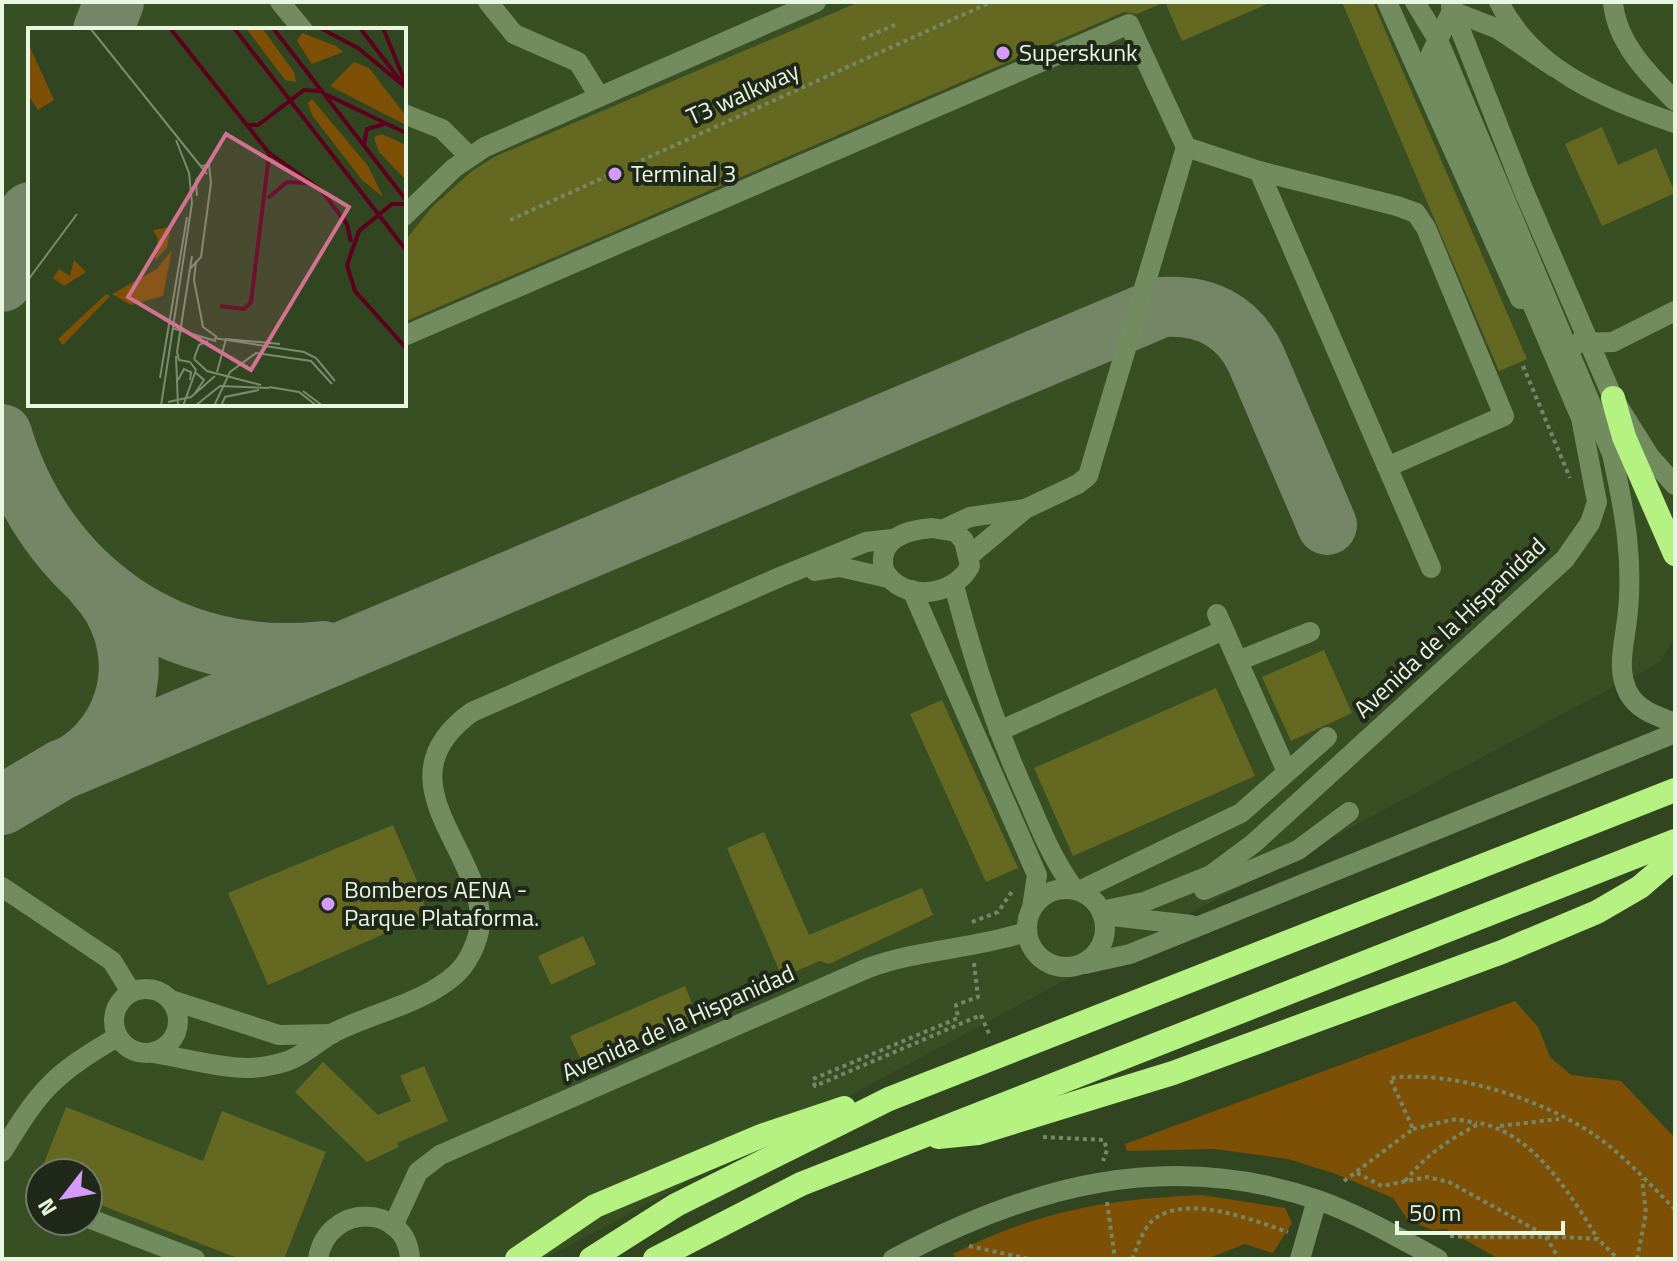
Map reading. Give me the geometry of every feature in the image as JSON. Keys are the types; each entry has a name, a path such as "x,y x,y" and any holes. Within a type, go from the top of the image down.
{"highway":[{"path":"1613,398 1624,437 1675,554"},
{"path":"591,1259 676,1205 889,1099 1675,790"},
{"path":"655,1259 801,1184 1675,841"},
{"path":"912,1139 978,1133 1173,1073 1502,952 1597,912 1640,887 1675,857"},
{"path":"517,1259 595,1206 643,1184 828,1111 889,1099"}],"street":[{"path":"280,2 301,28"},
{"path":"488,2 514,34 578,62 599,96"},
{"path":"406,214 485,147 816,2"},
{"path":"1387,2 1506,275 1527,312 1550,333 1582,345 1613,342 1675,311"},
{"path":"1415,2 1438,40 1612,454 1628,537 1631,594 1621,659 1628,693 1640,708 1675,723"},
{"path":"1499,2 1522,40 1554,67"},
{"path":"1613,2 1626,43 1649,76 1675,101"},
{"path":"1448,5 1498,29 1554,67 1624,105 1675,123"},
{"path":"1448,5 1613,398 1650,457 1675,485"},
{"name":"Avenida de la Hispanidad","path":"1147,912 1211,875 1254,843 1565,559 1590,523 1597,502 1581,418 1435,77 1431,54 1448,5"},
{"path":"406,335 1129,24 1186,147 1088,476 1078,484 1025,509 969,556"},
{"path":"406,115 442,129 470,157"},
{"path":"1186,147 1259,171 1416,213 1426,228 1504,416 1387,467"},
{"path":"1259,171 1431,568"},
{"path":"332,1034 279,1035 171,1000 153,989 131,992 116,1007 113,1018 117,1037 133,1051 250,1068 290,1060 332,1034 440,986 459,971 479,933 480,913 475,893 437,806 433,785 434,762 455,725 472,712 866,542 892,539 906,530 946,528 970,517 1025,509"},
{"path":"780,577 840,567 888,578 912,590 937,592 954,585 970,566 969,556 956,532 946,528"},
{"path":"888,578 882,563 892,539"},
{"path":"954,585 972,656 999,731 1057,866 1077,890 1093,900 1102,913 1103,943 1085,964"},
{"path":"912,590 1037,875 1026,932 1031,947 1041,959 1054,967 1130,954 1675,733"},
{"path":"999,731 1220,622 1287,772"},
{"path":"1238,661 1310,632"},
{"path":"1032,908 1050,892 1077,890 1241,813 1327,737"},
{"path":"1130,954 1147,912 1298,850 1349,812"},
{"path":"2,887 112,961 131,992"},
{"path":"1102,913 1147,912 1197,925"},
{"name":"Avenida de la Hispanidad","path":"393,1226 418,1172 440,1155 902,955 990,944 1026,932"},
{"path":"153,1053 172,1042 177,1032 179,1021 171,1000"},
{"path":"2,1152 32,1102 55,1076 117,1037"},
{"path":"893,1259 956,1228 1038,1196 1104,1182 1205,1175 1244,1180 1317,1200 1356,1216 1438,1259"},
{"path":"1300,1259 1317,1200"},
{"path":"318,1259 327,1235 350,1218 380,1219 393,1226 403,1238 410,1259"},
{"path":"104,1224 195,1259"}],"path":[{"name":"T3 walkway","path":"510,220 991,2"},
{"path":"862,39 897,24"},
{"path":"1413,1129 1390,1078 1432,1078 1504,1091 1593,1134 1675,1209"},
{"path":"1344,1181 1413,1129 1456,1119 1498,1127 1562,1119"},
{"path":"1405,1181 1428,1154 1480,1123"},
{"path":"1498,1127 1523,1144 1549,1169 1598,1239 1618,1259"},
{"path":"1104,1140 1107,1150"},
{"path":"1356,1173 1382,1186 1427,1177 1449,1182 1483,1198 1545,1235 1559,1259"},
{"path":"1637,1259 1646,1213 1642,1177"},
{"path":"1104,1182 1115,1259"},
{"path":"1132,1259 1150,1222 1163,1214 1178,1211 1205,1208 1297,1235"},
{"path":"956,1228 968,1246 1029,1259"},
{"path":"1450,1236 1491,1239 1545,1235 1598,1239"}],"shaded area":[{"path":"2,2 1675,2 1675,637 1660,662 544,1259 2,1259"},
{"path":"1515,1001 1538,1027 1550,1057 1571,1075 1621,1081 1675,1138 1675,1259 1499,1259 1446,1229 1432,1230 1408,1220 1393,1198 1336,1174 1288,1159 1214,1149 1127,1151 1125,1144"},
{"path":"1202,1195 1285,1208 1292,1223 1273,1253 1245,1244 1206,1259 957,1259 953,1254 1044,1217 1104,1204"}],"building":[{"name":"Terminal 3","path":"859,2 1165,2 1137,14 1124,12 406,321 406,240 432,207 472,171 496,156"},
{"path":"1165,2 1272,2 1182,41"},
{"path":"1342,2 1373,2 1527,359 1499,371"},
{"path":"1602,127 1618,165 1656,148 1675,193 1602,226 1565,144"},
{"path":"1324,650 1352,713 1291,741 1262,677"},
{"path":"1216,688 1255,776 1073,856 1034,768"},
{"path":"942,700 1018,868 986,882 910,714"},
{"name":"Bomberos AENA - Parque Plataforma.","path":"393,825 424,897 423,911 418,919 268,985 228,893"},
{"path":"764,832 809,935 922,888 933,915 829,964 820,961 782,977 727,848"},
{"path":"583,936 596,964 551,985 538,956"},
{"path":"685,986 698,1019 594,1067 582,1063 570,1036"},
{"path":"323,1062 378,1115 411,1101 400,1076 424,1066 448,1121 397,1143 399,1147 367,1162 295,1092"},
{"path":"66,1107 203,1161 222,1111 326,1152 284,1259 240,1259 104,1206 104,1157 46,1157"}],"taxiway":[{"path":"104,28 114,2"},
{"path":"2,282 28,217"},
{"path":"2,805 61,770 1162,307 1192,308 1218,317 1249,345 1327,525"},
{"path":"2,434 22,485 49,531 83,570 122,603 166,628 215,645 268,652 323,651"},
{"path":"78,762 98,744 113,724 123,701 128,677 128,653 122,629 112,606 96,585"}],"place":[{"name":"Superskunk","path":"1003,53"},
{"name":"Terminal 3","path":"615,174"},
{"name":"Bomberos AENA - Parque Plataforma.","path":"328,904"}]}
